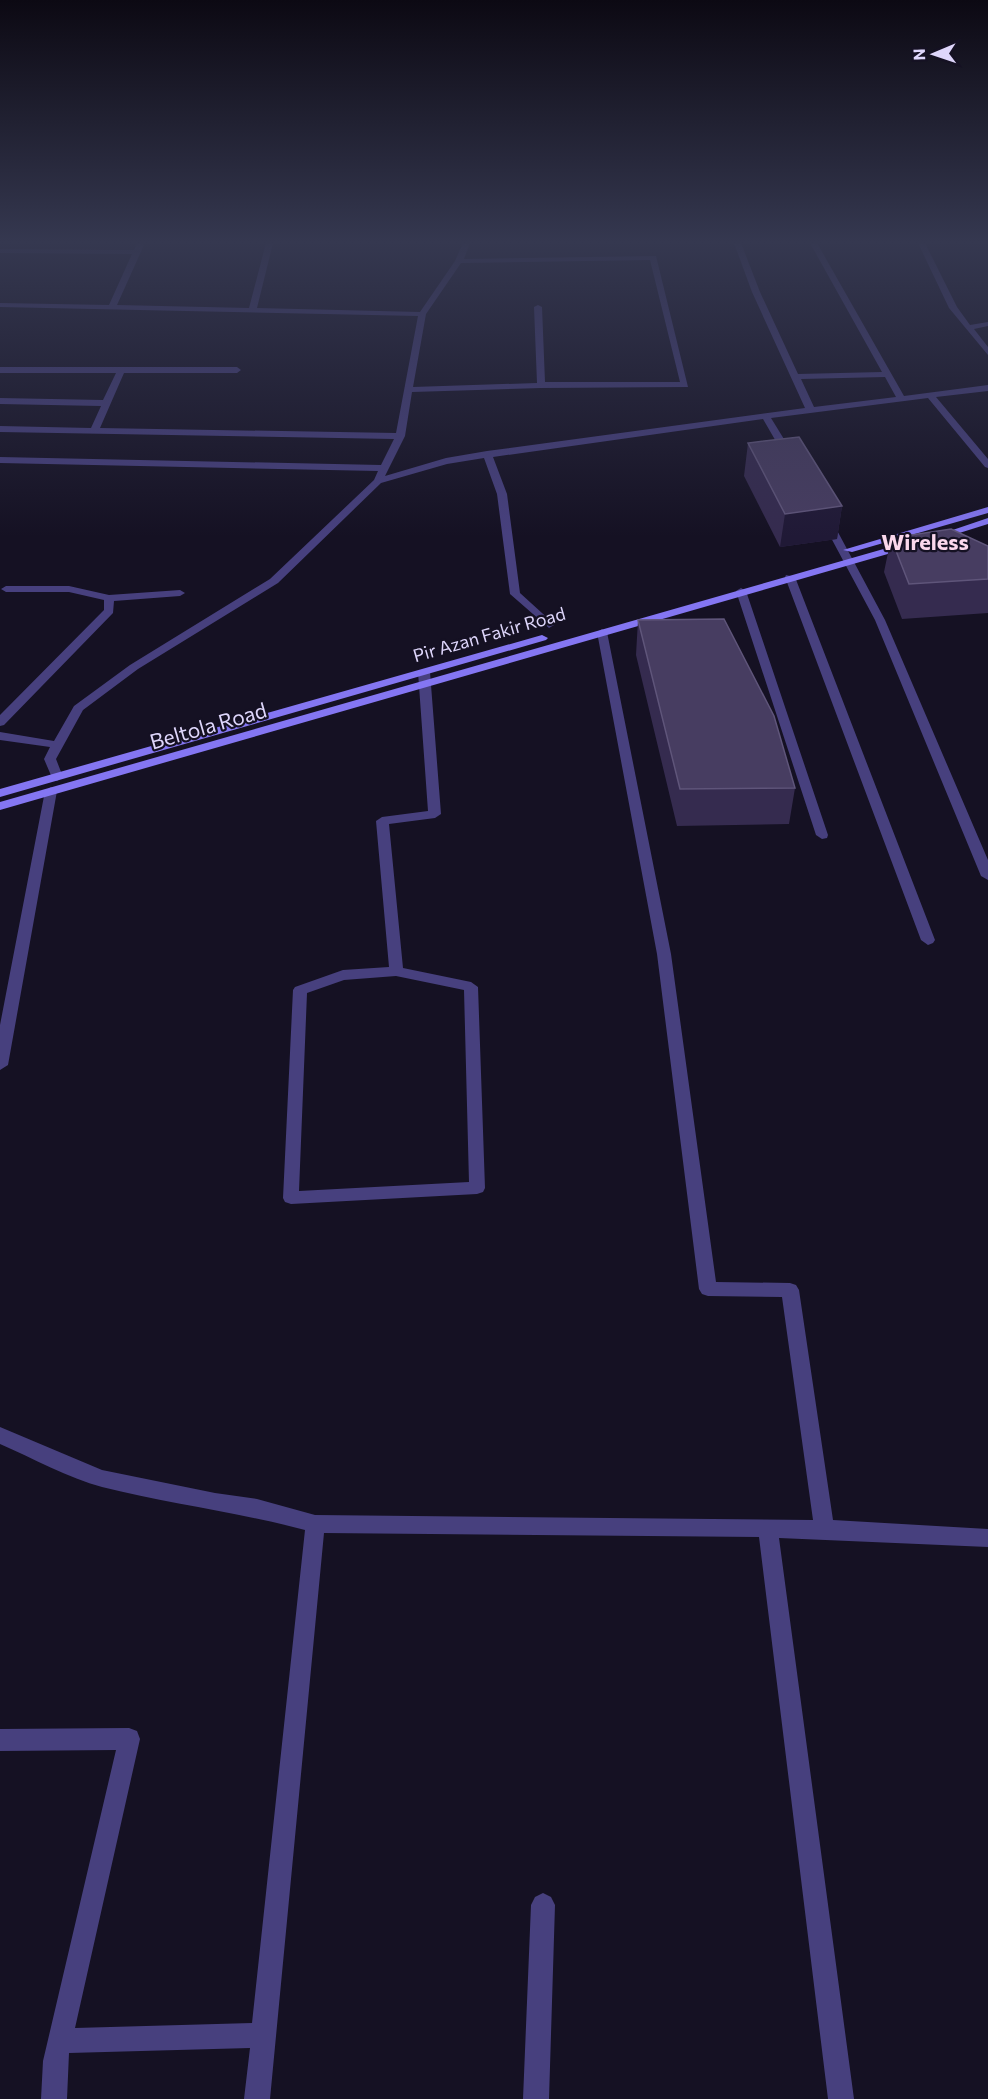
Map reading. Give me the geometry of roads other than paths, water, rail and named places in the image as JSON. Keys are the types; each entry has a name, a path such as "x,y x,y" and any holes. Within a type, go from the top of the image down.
{"main road":[{"name":"Pir Azan Fakir Road","path":"425,677 988,510"},
{"name":"Pir Azan Fakir Road","path":"0,793 425,677 602,632 790,577 844,551 925,541 988,520"},
{"name":"Beltola Road","path":"0,806 425,677"}],"street":[{"path":"57,777 50,759 78,708 134,667 274,581 378,481 400,436 417,341"},
{"path":"539,341 541,385"},
{"path":"408,390 541,385 685,385 674,341"},
{"path":"779,341 810,409"},
{"path":"868,341 901,398"},
{"path":"979,341 988,353"},
{"path":"0,370 237,370"},
{"path":"95,430 121,370"},
{"path":"795,376 887,374"},
{"path":"378,481 446,460 810,409 988,388"},
{"path":"930,395 988,465"},
{"path":"0,401 107,403"},
{"path":"765,415 794,464"},
{"path":"0,429 400,436"},
{"path":"488,454 502,494 515,594 549,625"},
{"path":"0,459 385,468"},
{"path":"822,513 880,620 988,876"},
{"path":"790,577 928,940"},
{"path":"6,589 69,589 109,598 180,592"},
{"path":"741,591 822,835"},
{"path":"0,722 109,611 109,598"},
{"path":"602,632 663,954 708,1289 790,1290 824,1528"},
{"path":"396,971 382,821 435,814 425,677"},
{"path":"0,736 57,745"},
{"path":"0,1065 51,791"},
{"path":"396,971 471,987 477,1188 291,1198 300,990 343,975 396,971"},
{"path":"0,1434 100,1478 215,1502 257,1508 315,1524 824,1528 988,1538"},
{"path":"257,2099 315,1524"},
{"path":"768,1528 841,2099"},
{"path":"0,1740 129,1739 55,2061 54,2099"},
{"path":"536,2099 543,1905"},
{"path":"60,2041 263,2035"}],"district":[{"name":"Wireless","path":"925,541"}]}
